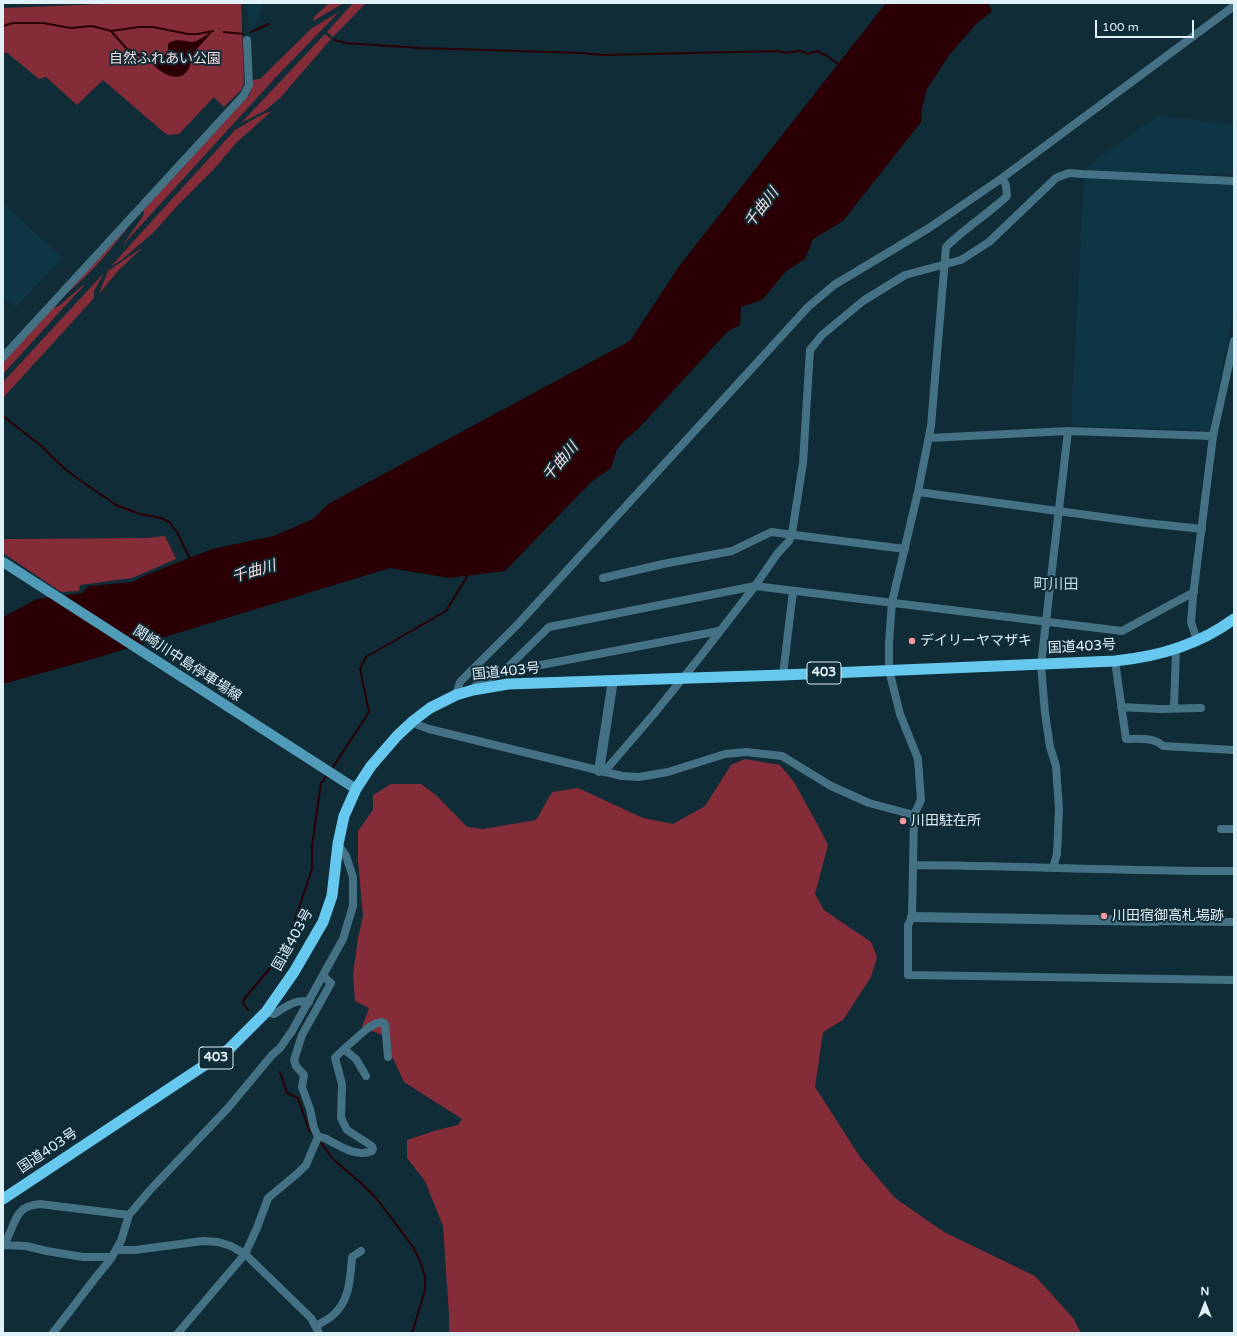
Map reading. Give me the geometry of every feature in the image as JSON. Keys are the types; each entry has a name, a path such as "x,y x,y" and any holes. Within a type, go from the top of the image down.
{"highway":[{"name":"国道403号","path":"3,1199 229,1049 266,1012 294,972 323,922 332,896 338,844 352,786 384,750 413,721 430,708 456,695 473,690 508,684 1041,665 1139,659 1160,654 1197,640 1234,619"}],"main road":[{"name":"関崎川中島停車場線","path":"3,562 352,786"}],"street":[{"path":"456,695 460,682 518,624 808,307 834,285 929,228 1002,178 1234,6"},
{"path":"3,357 244,95 249,85 247,40"},
{"path":"601,772 653,715 755,586 777,554 789,541 792,533 803,463 810,350 822,335 863,301 905,275 961,260 989,242 1056,178 1069,173 1234,181"},
{"path":"1002,178 1006,185 1007,196 946,247 935,388 929,438 892,602 889,642 889,670 900,714 918,759 921,800 914,815 912,917 908,925 908,975 1234,980"},
{"path":"1197,640 1191,622 1213,436 1234,341"},
{"path":"929,438 1068,431 1213,436"},
{"path":"1053,868 1057,854 1059,809 1056,766 1050,747 1045,713 1041,665 1068,431"},
{"path":"918,492 1146,523 1202,529"},
{"path":"603,578 663,564 732,551 771,532 792,533 904,549"},
{"path":"503,672 549,627 755,586 1122,631 1194,592"},
{"path":"783,675 793,591"},
{"path":"473,690 478,682 503,672 719,631"},
{"path":"1174,708 1176,648"},
{"path":"1115,661 1126,739 1154,740 1158,741 1163,746 1234,750"},
{"path":"601,772 613,680"},
{"path":"1122,707 1160,709 1201,708"},
{"path":"427,728 426,718 430,708"},
{"path":"413,721 427,728 622,776 639,776 668,772 725,754 746,752 782,756 837,789 869,803 914,815"},
{"path":"1221,830 1234,829"},
{"path":"53,1333 114,1253 121,1241 130,1215 151,1189 228,1108 272,1055 280,1048 309,1002 343,939 353,906 353,877 346,856 338,844"},
{"path":"913,865 1142,871 1234,871"},
{"path":"912,917 1234,922"},
{"path":"178,1333 245,1254 257,1228 268,1198 298,1174 306,1165 318,1138 302,1087 304,1075 296,1066 294,1060 302,1035 331,983 323,976"},
{"path":"266,1012 274,1014 300,1000 309,1002"},
{"path":"318,1138 321,1137 327,1139 357,1154 372,1152 373,1149 367,1142 347,1130 341,1118 342,1084 335,1058 369,1028 379,1022 385,1024 388,1057"},
{"path":"344,1050 356,1060 366,1076"},
{"path":"130,1215 40,1204 30,1205 19,1212 3,1246 26,1246 83,1257 203,1241 218,1242 231,1246 245,1254 311,1318 317,1331 344,1302 350,1287 352,1257 361,1251"}],"shaded area":[{"path":"247,3 263,3 251,40"},
{"path":"1157,116 1234,124 1234,174 1087,171 1086,167"},
{"path":"1084,178 1234,182 1234,309 1210,430 1071,426"},
{"path":"3,203 62,258 15,308 3,297"}],"green space":[{"name":"自然ふれあい公園","path":"129,3 241,3 244,83 241,90 224,107 214,97 179,134 167,135 103,80 77,105 46,77 39,79 6,52 3,55 3,8"},
{"path":"329,3 344,3 313,21 314,17"},
{"path":"353,3 366,3 333,37 327,32"},
{"path":"339,12 276,77 122,246 143,216 144,209 250,94 252,80 260,79 312,28"},
{"path":"325,34 331,39 281,97 266,110 241,123"},
{"path":"272,111 237,142 215,168 177,206 153,233 120,261 111,266 235,130 263,114"},
{"path":"132,222 93,269 66,294"},
{"path":"143,247 118,271 99,294 108,271"},
{"path":"104,273 94,291 94,298 3,398 3,382"},
{"path":"85,285 3,374 3,360 53,308 60,305"},
{"path":"165,536 176,559 132,578 80,585 79,591 61,592 3,553 3,539 147,538"},
{"path":"745,759 780,765 794,782 828,845 815,894 824,910 871,942 877,957 871,977 843,1020 823,1032 815,1087 860,1157 895,1198 944,1232 1035,1276 1073,1318 1081,1333 449,1333 443,1226 425,1181 407,1158 407,1140 458,1125 462,1119 404,1082 382,1035 362,1027 369,1008 355,1001 353,975 358,938 363,916 358,862 358,831 373,810 373,795 391,784 421,784 436,795 467,827 483,829 536,820 552,792 578,788 643,818 673,824 705,806 731,765"}],"water":[{"name":"千曲川","path":"886,3 988,3 992,11 976,24 950,54 927,89 922,108 921,122 843,221 813,239 805,259 786,271 762,300 741,307 740,325 728,331 638,429 624,441 617,449 611,468 591,482 505,571 449,578 390,568 96,658 3,684 3,617 37,599 82,593 89,586 132,582 212,549 274,536 313,519 328,504 630,341 680,265"},
{"path":"213,31 196,50 185,74 174,77 157,69 149,60 165,55 168,50 168,44 171,42 177,40 193,42"}],"waterway":[{"path":"3,26 13,23 43,23 71,28 92,26 111,31 139,27 153,27 188,34 213,31"},
{"path":"251,32 269,24"},
{"path":"111,31 127,49 149,60"},
{"path":"224,32 243,34"},
{"path":"335,40 345,43 420,48 582,53 602,55 779,51 783,53 800,51 808,54 817,51 840,65"},
{"path":"3,416 40,445 65,469 116,505 140,514 161,518 169,522 177,532 190,559"},
{"path":"331,770 369,712 360,669 366,657 446,611 468,575"},
{"path":"248,1010 243,1003 244,999 284,952 312,869 312,846 321,783 327,775"},
{"path":"280,1072 287,1093 298,1098 309,1130 313,1134"},
{"path":"321,1143 334,1160 377,1199 413,1247 420,1261 425,1277 425,1290 412,1333"}],"place":[{"name":"デイリーヤマザキ","path":"912,641"},
{"name":"川田駐在所","path":"903,821"},
{"name":"川田宿御高札場跡","path":"1104,916"}],"district":[{"name":"町川田","path":"1056,585"}]}
